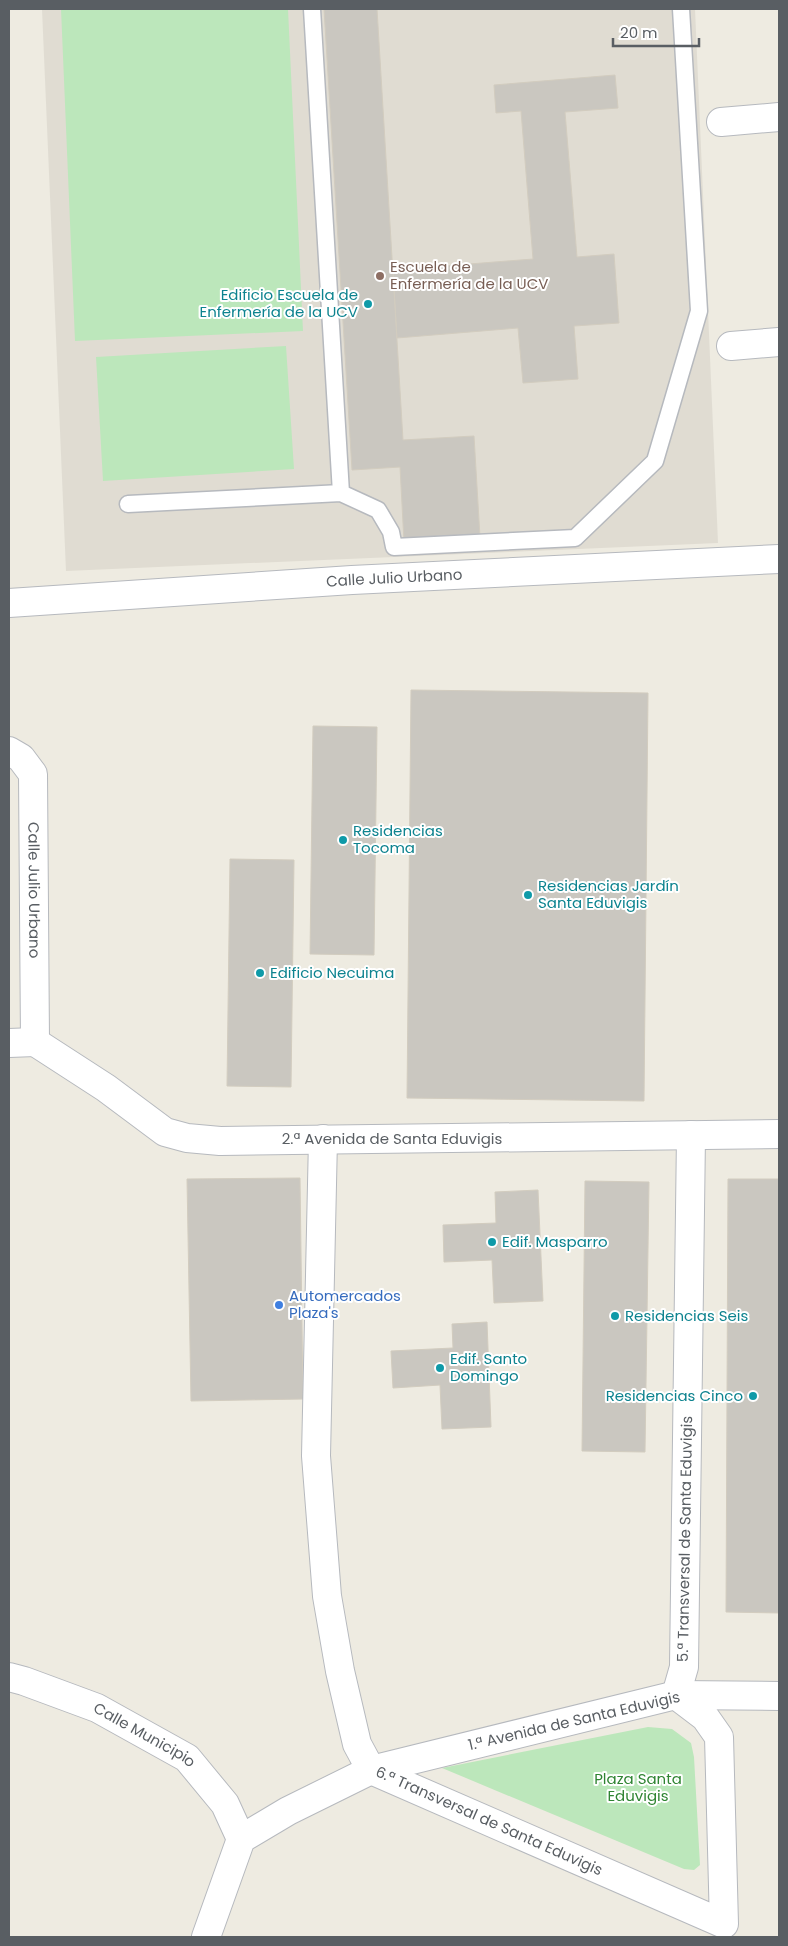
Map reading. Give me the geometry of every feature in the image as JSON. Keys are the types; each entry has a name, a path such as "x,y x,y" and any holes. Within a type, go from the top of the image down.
{"street":[{"path":"721,122 779,117"},
{"path":"731,346 779,342"},
{"name":"Calle Julio Urbano","path":"9,603 352,580 779,559"},
{"name":"Calle Julio Urbano","path":"9,751 21,758 33,774 22,1042"},
{"name":"2.ª Avenida de Santa Eduvigis","path":"22,1042 106,1088 165,1132 187,1138 220,1141 779,1134"},
{"name":"5.ª Transversal de Santa Eduvigis","path":"676,1694 684,1667 691,1135"},
{"name":"6.ª Transversal de Santa Eduvigis","path":"323,1139 317,1465 327,1596 340,1671 357,1744 371,1770 724,1924 719,1737 705,1717 676,1694"},
{"name":"Calle Municipio","path":"9,1677 24,1680 97,1708 187,1758 225,1804 241,1839"},
{"name":"1.ª Avenida de Santa Eduvigis","path":"371,1770 676,1694 779,1696"},
{"path":"206,1937 241,1839 288,1811 371,1770"}],"lane":[{"path":"312,9 341,493"},
{"path":"128,504 341,493 378,510 391,532 394,547 575,538 655,461 699,311 681,9"}],"shaded area":[{"name":"Escuela de Enfermería de la UCV","path":"42,9 695,9 718,543 66,571"}],"green space":[{"path":"61,9 288,9 303,331 75,341"},
{"path":"286,346 294,469 103,481 96,357"},
{"name":"Plaza Santa Eduvigis","path":"648,1727 672,1729 691,1743 694,1757 700,1865 694,1870 684,1869 442,1768"}],"building":[{"name":"Edificio Escuela de Enfermería de la UCV","path":"324,9 377,9 403,440 474,436 480,537 404,542 400,467 352,470"},
{"name":"Edificio Escuela de Enfermería de la UCV","path":"615,75 618,108 565,112 577,257 614,254 619,323 574,326 578,379 523,383 518,328 397,338 393,270 533,259 521,111 496,113 494,85"},
{"name":"Residencias Jardín Santa Eduvigis","path":"411,690 648,693 644,1101 407,1098"},
{"name":"Residencias Tocoma","path":"313,726 377,727 374,955 310,954"},
{"name":"Edificio Necuima","path":"230,859 294,860 291,1087 227,1086"},
{"path":"300,1178 303,1399 191,1401 187,1179"},
{"name":"Residencias Cinco","path":"728,1179 779,1179 779,1613 726,1612"},
{"name":"Residencias Seis","path":"585,1181 649,1182 645,1452 582,1451"},
{"name":"Edif. Masparro","path":"538,1190 543,1301 494,1303 492,1260 444,1262 443,1225 496,1223 495,1192"},
{"name":"Edif. Santo Domingo","path":"487,1322 491,1427 442,1429 440,1385 393,1388 391,1351 453,1348 452,1324"}],"place":[{"name":"Escuela de Enfermería de la UCV","path":"380,276"},
{"name":"Edificio Escuela de Enfermería de la UCV","path":"368,304"},
{"name":"Residencias Tocoma","path":"343,840"},
{"name":"Residencias Jardín Santa Eduvigis","path":"528,895"},
{"name":"Edificio Necuima","path":"260,973"},
{"name":"Edif. Masparro","path":"492,1242"},
{"name":"Automercados Plaza's","path":"279,1305"},
{"name":"Residencias Seis","path":"615,1316"},
{"name":"Edif. Santo Domingo","path":"440,1368"},
{"name":"Residencias Cinco","path":"753,1396"}]}
